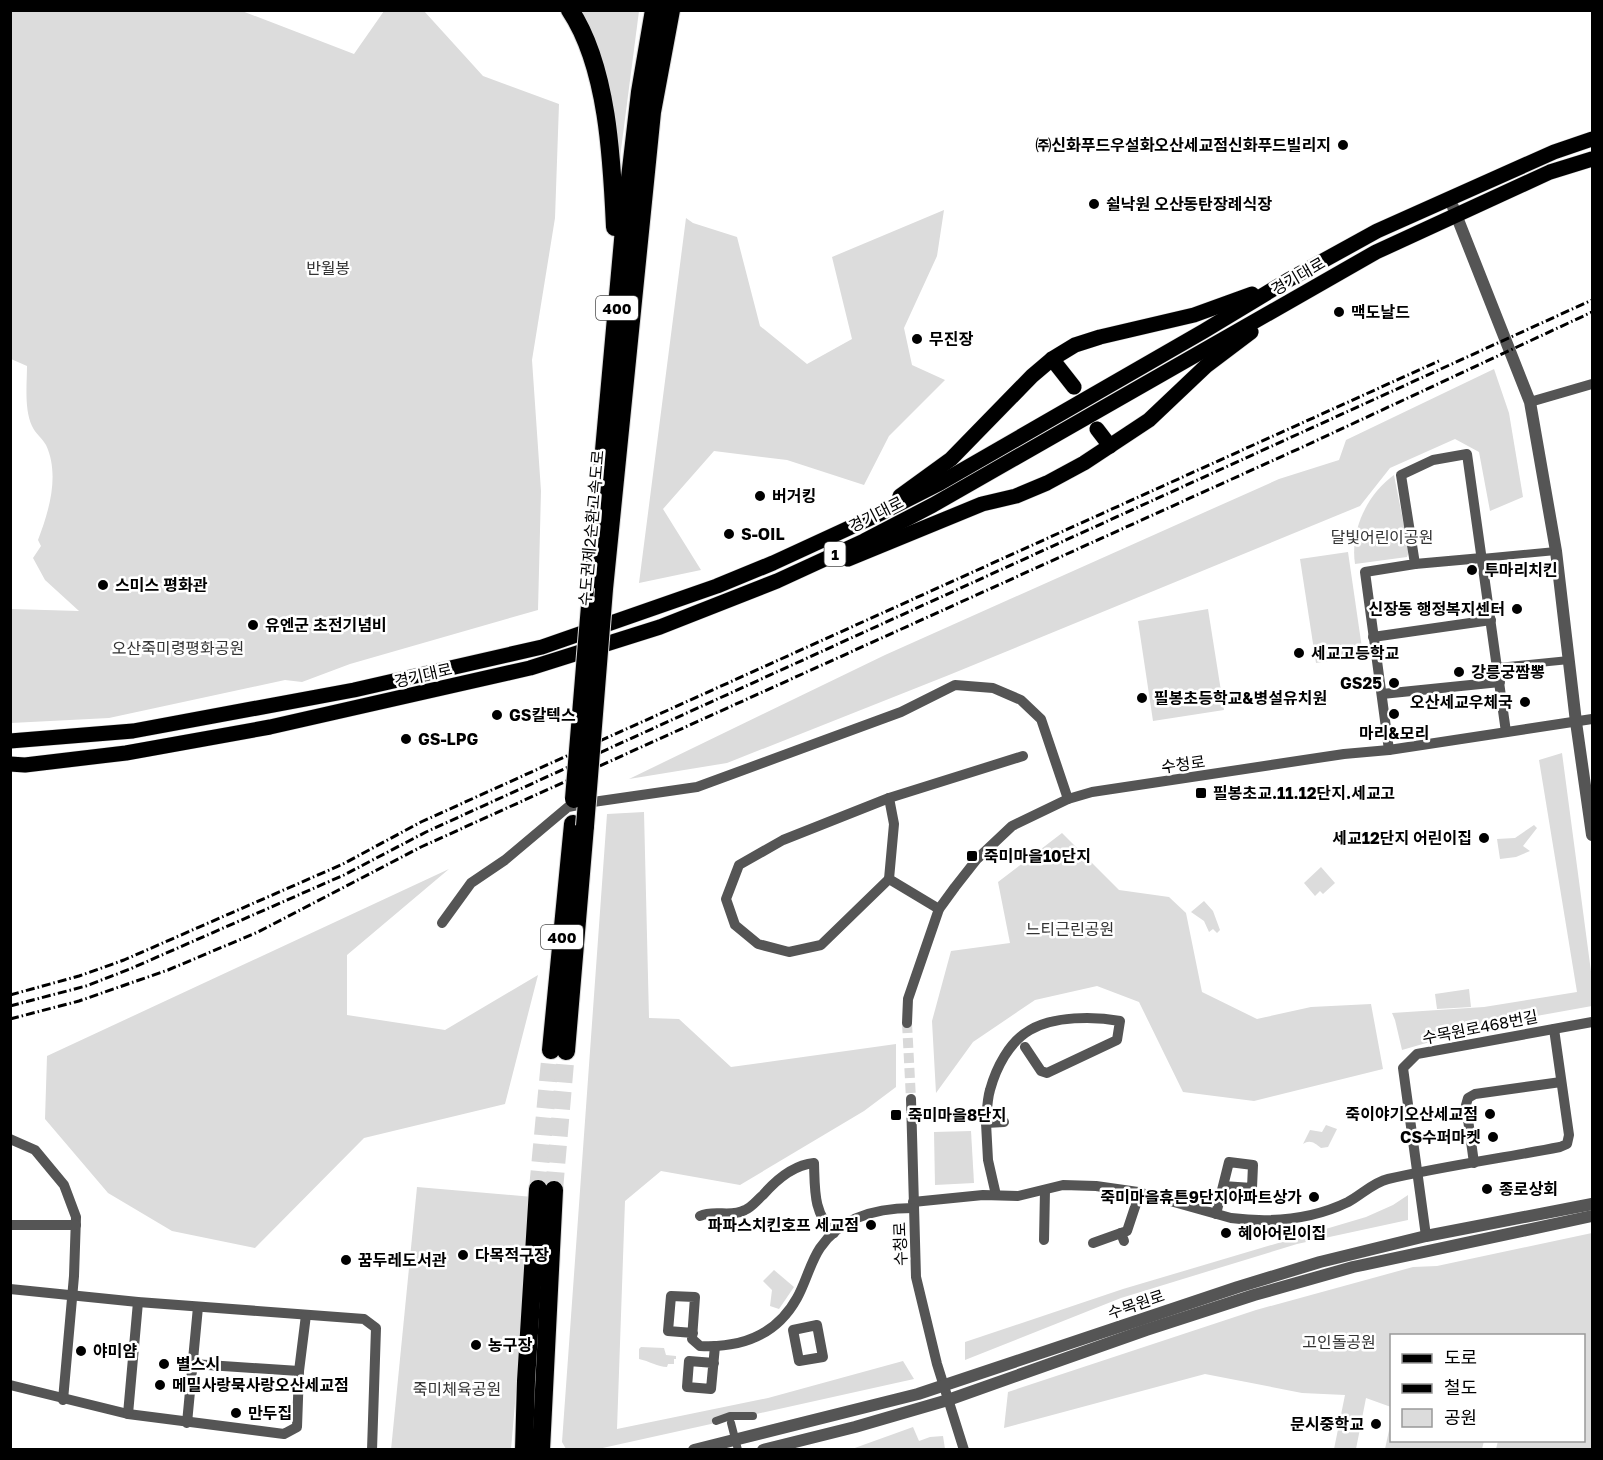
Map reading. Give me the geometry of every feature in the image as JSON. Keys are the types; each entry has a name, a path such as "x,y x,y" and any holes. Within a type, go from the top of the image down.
{"highway":[{"path":"570,10 587,45 597,77 607,119 611,157 616,254 607,375 607,428"},
{"name":"수도권제2순환고속도로","path":"579,825 590,606 626,206 639,92 654,10"},
{"name":"수도권제2순환고속도로","path":"558,1050 652,112 670,10"},
{"path":"524,1449 526,1381 546,1190 541,1449"}],"main road":[{"name":"경기대로","path":"10,741 144,729 354,690 542,647 717,586 890,509 940,483 1278,286 1377,231 1554,152 1593,139"},
{"name":"경기대로","path":"10,764 25,765 126,753 270,727 530,668 660,627 777,581 933,505 1376,252 1550,172 1593,159"},
{"path":"890,509 903,492 951,459 1032,376 1052,359 1083,342 1194,315 1278,286"},
{"path":"810,566 833,565 982,504 1016,496 1047,483 1149,420 1206,366 1287,304"},
{"path":"1052,359 1074,387"},
{"path":"1097,429 1110,446"}],"street":[{"path":"1449,197 1530,402 1556,551 1576,722 1593,835"},
{"path":"1530,402 1593,384"},
{"path":"1415,564 1401,475 1433,460 1467,454 1506,732"},
{"path":"1389,750 1365,572 1415,564 1556,551"},
{"path":"1373,637 1491,620"},
{"path":"1498,667 1569,660"},
{"path":"1382,694 1500,682"},
{"path":"442,923 471,884 506,860 568,807 697,787 901,712 955,685 993,688 1021,700 1041,719 1068,799"},
{"name":"수청로","path":"907,1023 908,999 939,909 976,859 1012,826 1068,799 1092,792 1593,719"},
{"path":"889,798 894,824 889,879 821,945 789,952 758,944 735,925 726,899 739,865 783,840 889,798 1023,756"},
{"path":"889,879 939,909"},
{"path":"996,1195 988,1160 986,1123 989,1091 1007,1051 1030,1030 1059,1020 1099,1017 1120,1021 1117,1040 1047,1073 1041,1071 1025,1047"},
{"name":"수목원로468번길","path":"1426,1236 1404,1068 1417,1054 1593,1022"},
{"path":"693,1333 692,1339 700,1346 729,1346 754,1338 783,1317 797,1298 813,1259 821,1246 848,1222 869,1213 913,1205 936,1198 1018,1196 1063,1185 1115,1187 1231,1218 1263,1221 1296,1218 1336,1207 1384,1180 1560,1147 1567,1144 1569,1135 1554,1029"},
{"path":"1474,1163 1466,1105 1468,1098 1475,1094 1561,1082"},
{"name":"수청로","path":"911,1099 916,1277 944,1386 964,1449"},
{"path":"986,1123 1004,1122"},
{"path":"10,1139 35,1150 64,1185 76,1217 63,1400"},
{"path":"700,1216 709,1212 732,1215 747,1210 788,1172 814,1163 817,1208 824,1222 834,1233"},
{"path":"1216,1214 1224,1186"},
{"path":"1044,1240 1045,1190"},
{"path":"1092,1243 1123,1237 1140,1192"},
{"name":"수목원로","path":"694,1449 944,1386 1248,1284 1366,1250 1426,1236 1593,1204"},
{"name":"수목원로","path":"764,1449 855,1427 948,1400 1146,1330 1353,1267 1593,1216"},
{"path":"10,1225 76,1225"},
{"path":"10,1289 138,1302 364,1319 376,1328 372,1449"},
{"path":"128,1414 138,1302"},
{"path":"187,1423 198,1306"},
{"path":"10,1385 63,1400 128,1414 284,1434 297,1427 299,1371 306,1315"},
{"path":"783,1317 793,1330"},
{"path":"714,1363 715,1346"},
{"path":"194,1364 299,1371"},
{"path":"716,1421 753,1416"},
{"path":"731,1419 738,1449"}],"green space":[{"name":"반월봉","path":"10,11 242,11 354,54 384,11 424,11 483,76 559,104 555,218 532,360 541,491 538,610 350,664 302,682 285,680 109,718 11,723 11,609 79,611 45,580 33,558 41,546 38,540 46,517 53,481 46,445 33,429 29,419 26,396 27,366 11,359"},
{"path":"576,11 639,11 619,165"},
{"path":"944,210 937,256 904,328 912,365 945,380 889,436 864,485 787,460 714,451 663,509 701,570 639,583 686,218 693,223 737,237 760,326 807,364 852,339 832,257"},
{"path":"1494,369 1509,413 1523,497 1490,511 1479,452 1455,439 1390,468 1360,506 949,675 727,763 629,779 885,655 1279,479 1339,460 1346,440"},
{"name":"달빛어린이공원","path":"1394,475 1409,551 1407,557 1355,564 1355,539 1362,514 1376,492"},
{"path":"1348,552 1363,655 1316,663 1300,559"},
{"path":"1208,609 1224,710 1153,721 1138,621"},
{"path":"1562,753 1592,979 1592,1006 1492,1024 1402,1050 1392,1013 1484,1007 1577,992 1539,760"},
{"path":"644,812 649,1018 679,1019 731,1067 896,1044 896,1087 864,1111 740,1185 661,1171 625,1201 617,1429 768,1398 903,1361 914,1379 598,1449 566,1449 562,1442 607,814"},
{"path":"1534,825 1537,828 1523,846 1530,851 1516,857 1500,859 1497,839 1515,838"},
{"name":"느티근린공원","path":"1062,833 1119,890 1169,897 1186,913 1202,992 1257,1019 1311,1007 1371,1004 1383,1069 1254,1101 1183,1092 1139,1002 1097,986 1035,1000 973,1042 936,1093 932,1021 951,951 1010,943 998,882"},
{"path":"1321,867 1335,883 1323,894 1320,891 1315,896 1304,883"},
{"path":"449,869 347,955 347,1015 445,1030 538,975 505,1104 364,1138 255,1248 172,1231 108,1193 45,1119 47,1056"},
{"path":"1204,901 1213,911 1220,930 1217,933 1213,929 1209,932 1204,921 1191,912"},
{"path":"1469,989 1471,1007 1437,1009 1435,994"},
{"path":"1326,1125 1337,1129 1328,1147 1321,1148 1310,1142 1303,1144 1310,1130 1322,1132"},
{"path":"971,1131 974,1183 935,1185 934,1132"},
{"name":"죽미체육공원","path":"417,1187 533,1197 511,1449 391,1450"},
{"path":"1408,1195 1408,1220 1297,1244 1121,1298 965,1360 965,1342 1123,1289 1366,1217 1393,1205"},
{"name":"고인돌공원","path":"1592,1233 1592,1449 1496,1449 1498,1442 1585,1442 1585,1334 1390,1334 1390,1407 1366,1398 1356,1449 1334,1449 1345,1395 1302,1393 1205,1374 1004,1428 1008,1392 1256,1310 1413,1267 1437,1266"},
{"path":"774,1270 794,1287 779,1309 770,1306 772,1290 763,1281"},
{"path":"641,1347 664,1348 666,1355 676,1356 674,1364 664,1367 639,1359"},
{"path":"1390,1426 1390,1442 1484,1442 1482,1449 1385,1449"},
{"path":"913,1427 919,1441 943,1436 945,1449 852,1449"}],"tunnel":[{"path":"907,1023 911,1099"},
{"path":"538,1189 551,1050"},
{"path":"554,1190 566,1051"}],"railway":[{"path":"10,1006 86,986 130,969 344,875 426,832 1592,300"},
{"path":"10,1019 79,1001 168,970 258,932 421,847 1307,445 1592,312"},
{"path":"10,995 79,976 124,960 343,864 421,822 1441,360"}],"place":[{"name":"㈜신화푸드우설화오산세교점신화푸드빌리지","path":"1343,145"},
{"name":"쉴낙원 오산동탄장례식장","path":"1094,204"},
{"name":"맥도날드","path":"1339,312"},
{"name":"무진장","path":"917,339"},
{"name":"버거킹","path":"760,496"},
{"name":"S-OIL","path":"729,534"},
{"name":"투마리치킨","path":"1472,570"},
{"name":"스미스 평화관","path":"103,585"},
{"name":"신장동 행정복지센터","path":"1517,609"},
{"name":"유엔군 초전기념비","path":"253,625"},
{"name":"세교고등학교","path":"1299,653"},
{"name":"강릉궁짬뽕","path":"1459,672"},
{"name":"GS25","path":"1394,683"},
{"name":"필봉초등학교&병설유치원","path":"1142,698"},
{"name":"오산세교우체국","path":"1525,702"},
{"name":"마리&모리","path":"1394,714"},
{"name":"GS칼텍스","path":"497,715"},
{"name":"GS-LPG","path":"406,739"},
{"name":"필봉초교.11.12단지.세교고","path":"1201,793"},
{"name":"세교12단지 어린이집","path":"1484,838"},
{"name":"죽미마을10단지","path":"972,856"},
{"name":"죽이야기오산세교점","path":"1490,1114"},
{"name":"죽미마을8단지","path":"896,1115"},
{"name":"CS수퍼마켓","path":"1493,1137"},
{"name":"종로상회","path":"1487,1189"},
{"name":"죽미마을휴튼9단지아파트상가","path":"1314,1197"},
{"name":"파파스치킨호프 세교점","path":"871,1225"},
{"name":"혜아어린이집","path":"1226,1233"},
{"name":"다목적구장","path":"463,1255"},
{"name":"꿈두레도서관","path":"346,1260"},
{"name":"농구장","path":"476,1345"},
{"name":"야미얌","path":"81,1351"},
{"name":"별스시","path":"164,1364"},
{"name":"메밀사랑묵사랑오산세교점","path":"160,1385"},
{"name":"만두집","path":"236,1413"},
{"name":"문시중학교","path":"1376,1424"}],"park label":[{"name":"오산죽미령평화공원","path":"178,648"}]}
